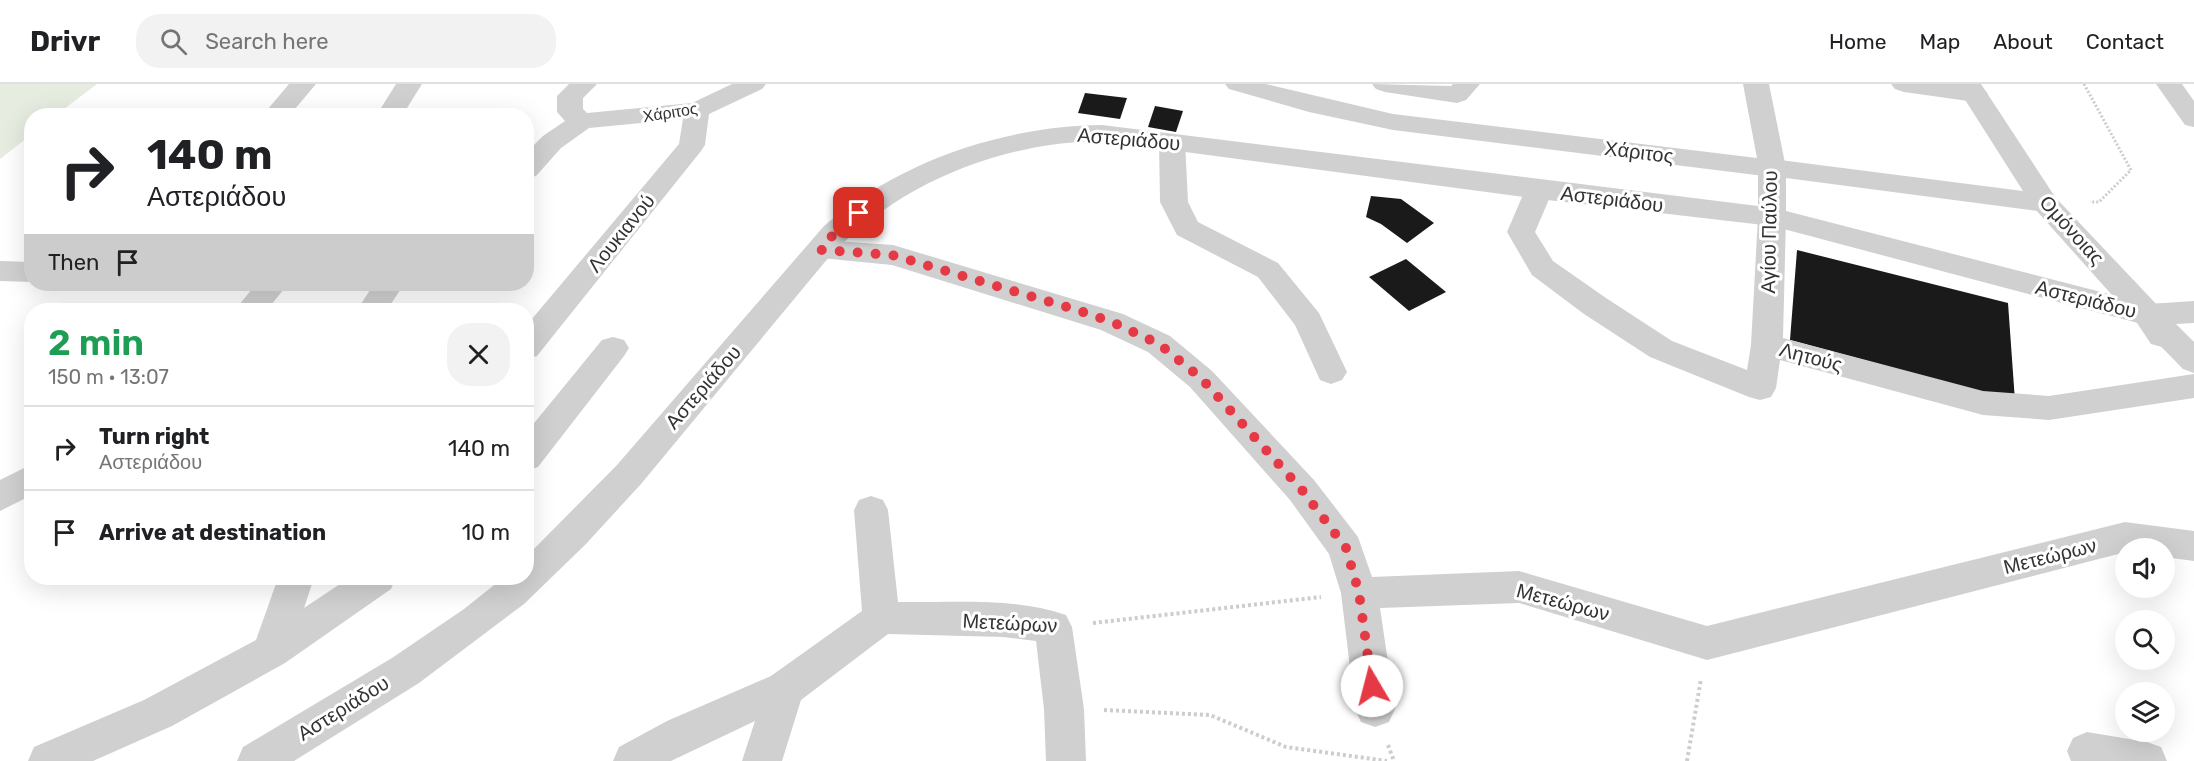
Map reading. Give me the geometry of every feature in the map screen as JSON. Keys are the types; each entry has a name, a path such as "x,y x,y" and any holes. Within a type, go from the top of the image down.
{"street":[{"path":"282,108 303,84"},
{"path":"394,108 409,84"},
{"path":"534,161 552,142 582,121 570,112 570,96 584,84"},
{"name":"Χάριτος","path":"582,121 697,110 753,84"},
{"name":"Χάριτος","path":"1238,84 1319,106 1393,122 2045,203"},
{"path":"1385,84 1457,95 1467,84"},
{"name":"Αγίου Παύλου","path":"1756,84 1772,168 1767,345"},
{"path":"1904,84 1972,89"},
{"path":"2169,84 2194,119"},
{"name":"Ομόνοιας","path":"1972,89 2045,203 2148,315 2194,361"},
{"name":"Λουκιανού","path":"534,338 692,145 697,110"},
{"name":"Αστεριάδου","path":"534,572 632,470 846,223 899,188 962,160 1040,136 1091,132 1539,190 1772,217 2148,315"},
{"path":"1172,142 1174,202 1187,228 1268,270 1308,321 1331,372"},
{"name":"Λητούς","path":"1539,190 1521,232 1542,268 1661,349 1760,388 1767,345 1983,403 2049,408 2194,385"},
{"path":"821,250 892,255 1077,310 1112,322 1159,344 1201,378 1302,490 1346,548 1359,593 1375,709"},
{"path":"0,271 24,272"},
{"path":"256,303 267,291"},
{"path":"2194,312 2148,315 2194,385"},
{"path":"534,448 613,348"},
{"path":"0,497 24,482"},
{"path":"633,761 681,734 785,688 881,618 871,510"},
{"name":"Μετεώρων","path":"1359,593 1519,587 1707,643 2125,537 2194,546"},
{"path":"271,651 294,585"},
{"path":"48,761 158,712 271,651 368,585"},
{"name":"Αστεριάδου","path":"257,761 374,690 473,623 519,585"},
{"name":"Μετεώρων","path":"881,618 1003,621 1053,627"},
{"path":"1053,627 1064,709 1066,761"},
{"path":"762,761 785,688"},
{"path":"2086,751 2147,761"}],"path":[{"path":"2045,203 2098,202 2131,171 2120,145 2084,84"},
{"name":"Μετεώρων","path":"1053,627 1359,593"},
{"path":"1687,761 1707,643"},
{"path":"1064,709 1210,715 1286,747 1387,761"}],"shaded area":[{"path":"0,84 97,84 65,108 24,108 24,140 0,159"}],"building":[{"path":"1085,93 1127,98 1120,119 1078,113"},
{"path":"1155,106 1183,111 1176,132 1148,127"},
{"path":"1371,196 1401,199 1434,223 1407,243 1381,224 1366,217"},
{"path":"1797,250 2008,303 2015,401 1790,340"},
{"path":"1406,259 1446,292 1409,311 1369,277"}],"route":[{"path":"859,213 831,237 821,250 892,255 1077,310 1112,322 1159,344 1201,378 1302,490 1346,548 1359,593 1372,686"}]}
